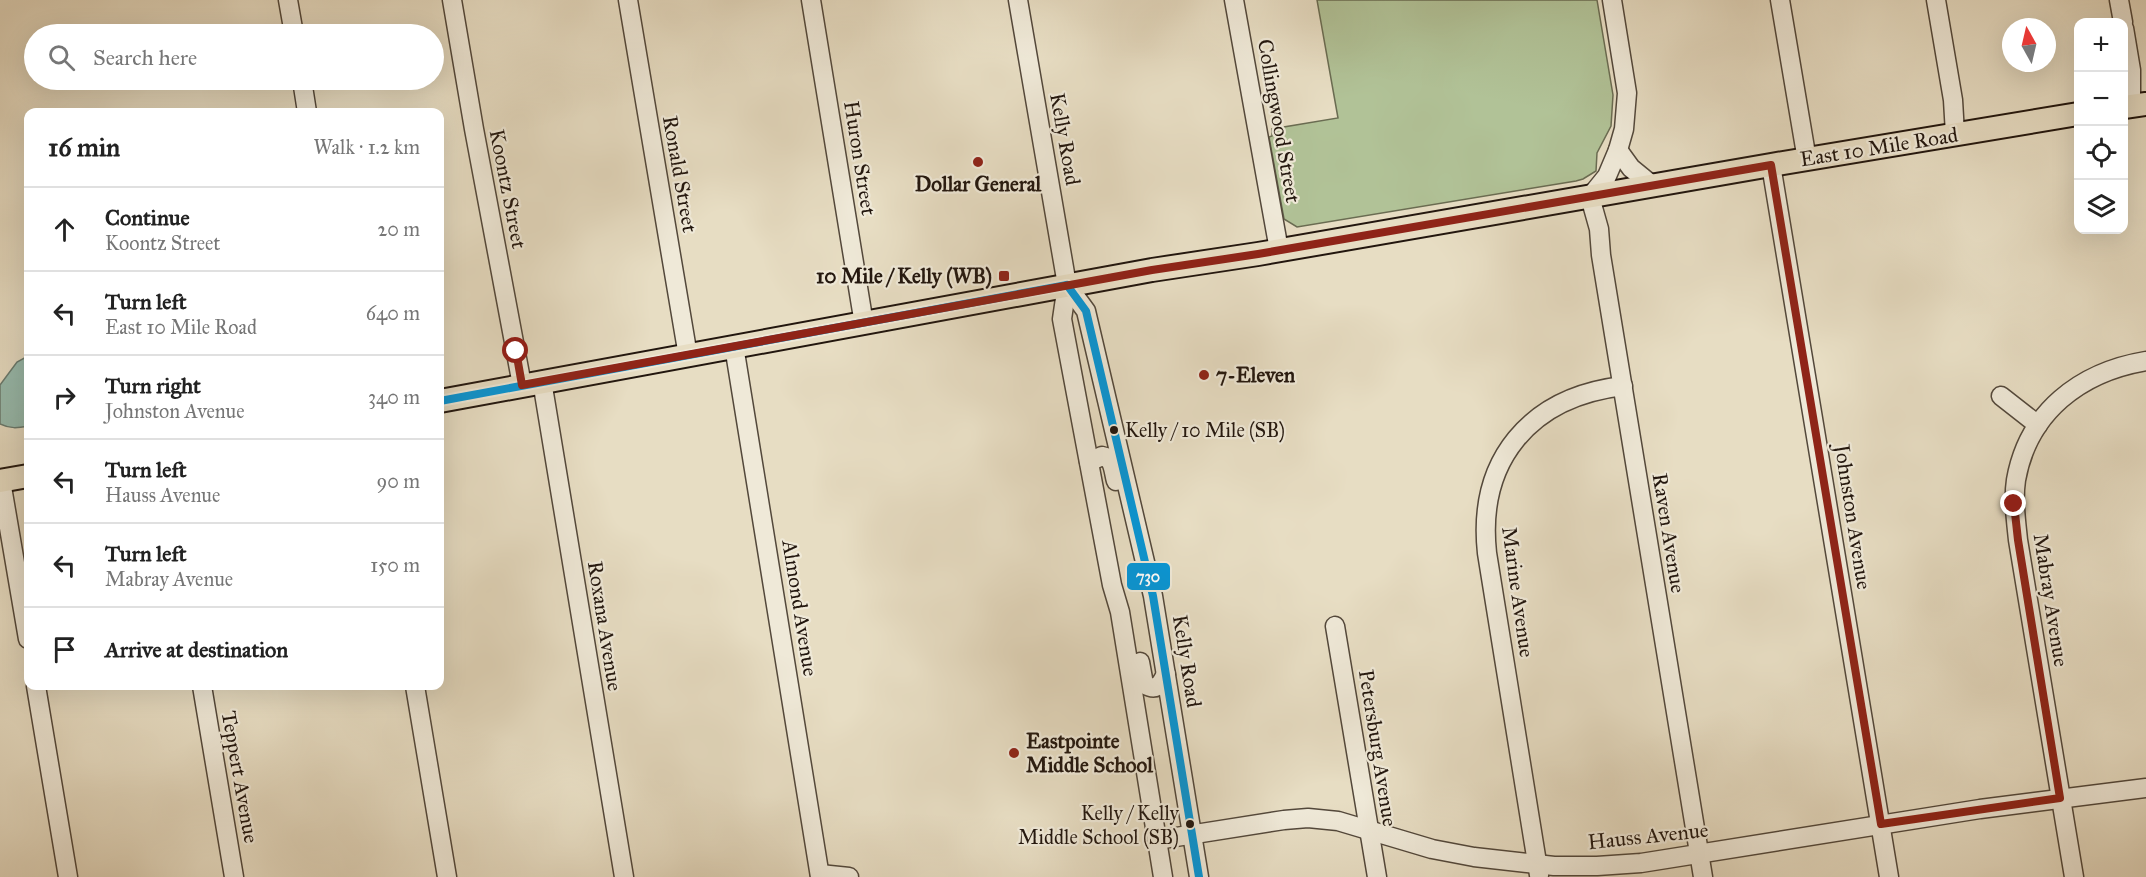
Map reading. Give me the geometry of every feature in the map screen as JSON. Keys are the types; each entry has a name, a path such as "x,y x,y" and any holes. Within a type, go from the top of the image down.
{"main road":[{"name":"East 10 Mile Road","path":"444,400 1067,285 2074,115"},
{"path":"1,481 24,477"}],"street":[{"path":"288,0 292,24"},
{"name":"Koontz Street","path":"452,0 474,129 532,383"},
{"name":"Ronald Street","path":"628,0 688,356"},
{"name":"Huron Street","path":"811,0 864,324"},
{"name":"Kelly Road","path":"1018,0 1067,285 1062,319 1112,585 1120,612 1164,877"},
{"name":"Collingwood Street","path":"1234,0 1279,250"},
{"path":"1590,197 1607,176 1624,129 1627,93 1612,0"},
{"path":"1780,0 1808,160"},
{"path":"1936,0 1953,100 1955,134"},
{"path":"2119,0 2122,18"},
{"path":"2128,52 2133,106"},
{"path":"304,90 307,108"},
{"path":"1618,150 1630,168 1653,186"},
{"name":"Johnston Avenue","path":"1771,165 1889,877"},
{"name":"Raven Avenue","path":"1590,197 1599,229 1601,255 1703,877"},
{"name":"Kelly Road","path":"1067,285 1086,311 1145,555 1199,877"},
{"name":"Almond Avenue","path":"734,346 820,875"},
{"name":"Mabray Avenue","path":"2074,877 2018,540 2014,504 2016,481 2022,459 2038,425 2056,403 2077,386 2098,374 2120,366 2146,361"},
{"name":"Roxana Avenue","path":"532,383 624,877"},
{"name":"Marine Avenue","path":"1539,871 1487,553 1484,530 1487,502 1498,469 1508,450 1529,426 1548,410 1571,398 1623,386"},
{"path":"2001,396 2038,425"},
{"path":"1089,462 1102,456 1111,460 1125,522 1145,555"},
{"path":"1,481 24,616"},
{"path":"1120,612 1133,625 1144,684 1157,688 1166,674"},
{"name":"Petersburg Avenue","path":"1335,626 1377,877"},
{"path":"37,690 68,877"},
{"name":"Teppert Avenue","path":"203,690 234,877"},
{"path":"416,690 447,877"},
{"name":"Hauss Avenue","path":"1157,840 1308,818 1338,821 1432,849 1539,871 1619,865 1699,855 1881,824 2146,788"},
{"path":"820,875 836,874 849,877"}],"green space":[{"path":"1317,0 1597,0 1613,95 1611,126 1597,153 1596,171 1576,181 1297,227 1284,219 1269,137 1272,136 1272,129 1338,118"}],"water":[{"path":"24,358 24,427 14,428 0,424 0,385 17,362"}],"transit line":[{"name":"730","path":"1067,285 1086,311 1153,596 1199,877"},
{"name":"730","path":"444,400 1067,285"}],"place":[{"name":"Dollar General","path":"978,162"},
{"name":"10 Mile / Kelly (WB)","path":"1004,276"},
{"name":"7-Eleven","path":"1204,375"},
{"name":"Kelly / 10 Mile (SB)","path":"1114,430"},
{"name":"Eastpointe Middle School","path":"1014,753"},
{"name":"Kelly / Kelly Middle School (SB)","path":"1190,824"}],"route":[{"path":"516,351 522,385 1152,270 1258,254 1771,165 1881,824 2060,798 2014,504"}]}
